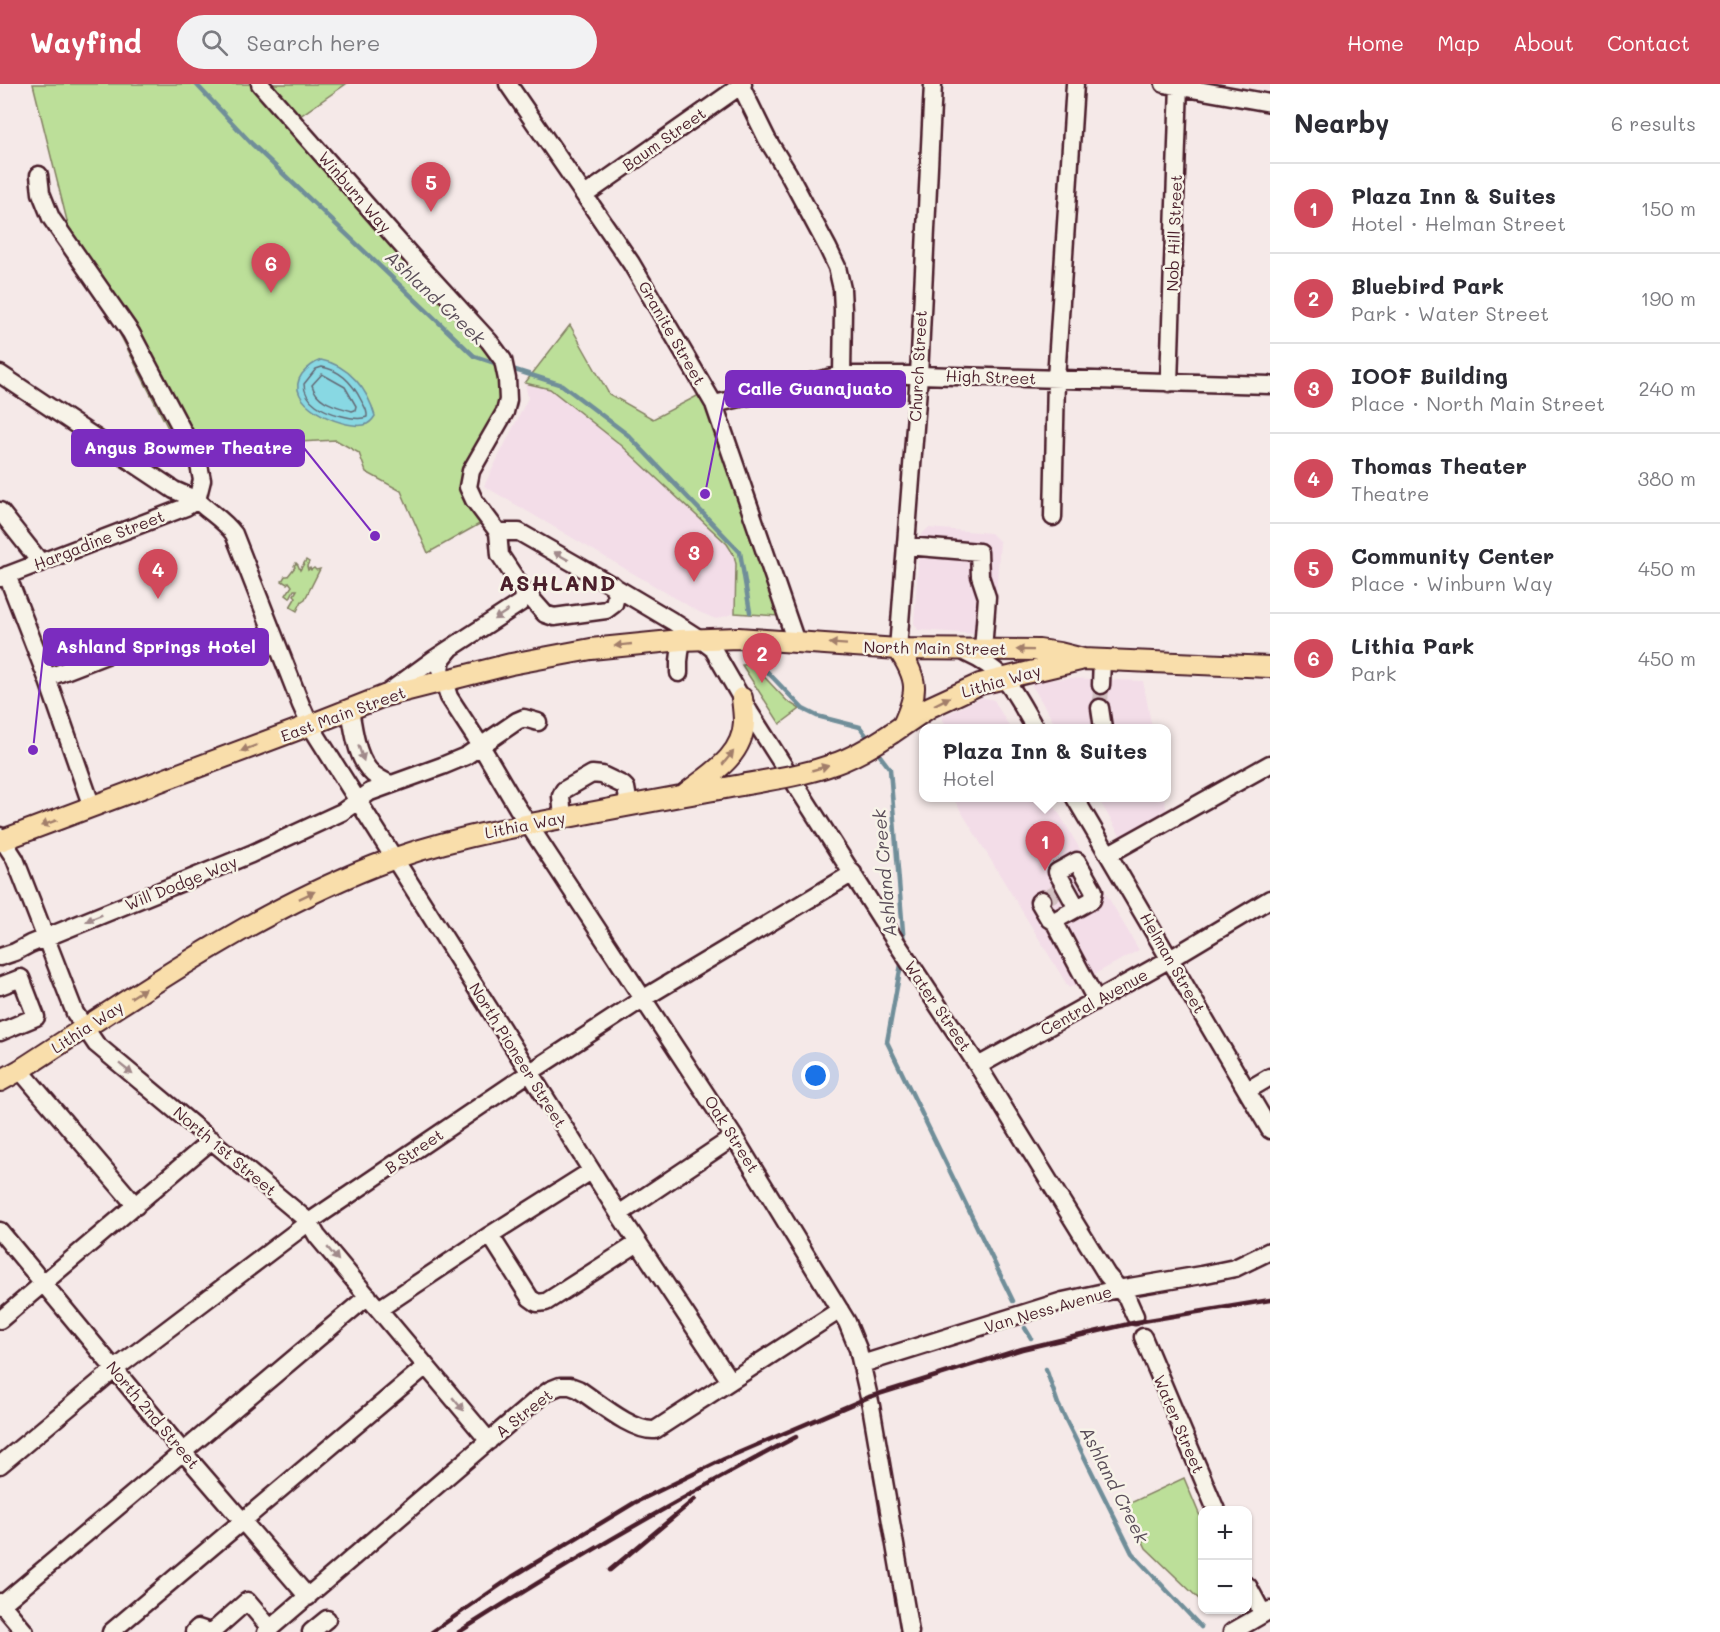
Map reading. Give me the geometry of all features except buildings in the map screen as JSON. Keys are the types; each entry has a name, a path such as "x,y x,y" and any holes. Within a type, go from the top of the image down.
{"main road":[{"name":"North Main Street","path":"688,635 898,649 1039,650 1092,659 1270,667"},
{"name":"East Main Street","path":"1,839 92,807 384,696 511,664 591,649 688,635"},
{"path":"898,649 905,659 915,687 913,704 898,729"},
{"name":"Lithia Way","path":"0,1081 246,927 324,887 394,859 436,844 484,832 784,777 835,764 860,753 930,707 956,693 1003,677 1092,659"},
{"path":"683,795 732,755 740,740 744,724 742,698"}],"street":[{"name":"Winburn Way","path":"260,84 500,355 507,372 505,412 475,465 468,487 474,500 498,532 500,555 522,588"},
{"name":"Granite Street","path":"508,84 632,263 714,404 796,642"},
{"name":"Baum Street","path":"585,195 741,84"},
{"path":"741,84 767,139 793,182 837,267 842,289 843,310 842,375"},
{"name":"Church Street","path":"898,649 919,375 933,84"},
{"path":"1053,517 1056,379 1075,84"},
{"path":"1174,85 1270,103"},
{"name":"Nob Hill Street","path":"1169,383 1174,85"},
{"path":"39,175 41,193 51,218 131,333 198,460 202,480 197,500"},
{"name":"North Pioneer Street","path":"0,374 174,490 197,500 207,511 228,526 234,534 310,725 591,1171 730,1381"},
{"name":"High Street","path":"714,404 842,375 1270,384"},
{"name":"Hargadine Street","path":"4,577 186,507 197,500"},
{"path":"0,511 41,563"},
{"path":"498,532 519,532 613,585 688,635 679,673"},
{"path":"907,546 979,552 980,576 987,597 983,650"},
{"path":"4,577 47,678 92,807"},
{"path":"522,588 545,614 554,616 606,610 614,604 616,596 613,585"},
{"path":"384,696 451,648 520,603 523,598 522,588"},
{"name":"Water Street","path":"688,635 713,650 720,658 742,698 892,936 978,1066 1107,1275 1130,1302 1135,1316"},
{"path":"443,681 440,669 442,659 451,648"},
{"path":"47,678 122,649"},
{"path":"960,650 984,661 1003,677 1032,724"},
{"path":"1092,659 1101,685"},
{"name":"Oak Street","path":"443,681 448,697 529,824 734,1137 840,1310 854,1338 873,1416 910,1632"},
{"path":"1100,708 1102,724"},
{"path":"350,710 364,762 371,772 390,784"},
{"name":"Will Dodge Way","path":"8,955 251,854 342,812 370,792 466,756 517,721 524,718 538,722"},
{"path":"1109,854 1270,764"},
{"path":"563,818 561,796 564,790 592,774 602,775 623,785 626,788 629,805"},
{"name":"Helman Street","path":"1078,802 1270,1130"},
{"name":"North 1st Street","path":"1,839 15,859 75,1012 96,1044 309,1222 317,1236 489,1441"},
{"path":"1054,921 1092,900 1094,891 1077,861 1057,872 1063,887 1077,908"},
{"name":"B Street","path":"0,1465 115,1368 309,1222 644,998 853,873"},
{"name":"Central Avenue","path":"978,1066 1170,959 1270,899"},
{"path":"1042,900 1039,902 1049,919 1054,921 1096,1000"},
{"path":"0,1032 36,1017 21,978 23,972 8,955"},
{"path":"0,986 21,978"},
{"path":"20,1070 136,1206"},
{"path":"1248,1090 1270,1077"},
{"path":"619,1214 734,1137"},
{"path":"0,1320 212,1140"},
{"path":"25,1632 1,1604 183,1452 373,1303 490,1235 591,1171"},
{"name":"North 2nd Street","path":"0,1230 183,1452 308,1597"},
{"path":"490,1235 530,1298 537,1303 546,1302 638,1243"},
{"name":"Van Ness Avenue","path":"862,1365 1063,1301 1234,1268 1270,1251"},
{"name":"A Street","path":"268,1630 550,1390 560,1386 578,1389 633,1426 655,1430 840,1310"},
{"name":"Water Street","path":"1143,1337 1214,1506"},
{"path":"111,1632 426,1366"},
{"path":"1232,1632 1266,1612 1252,1592"},
{"path":"194,1632 198,1628 211,1632 247,1601 268,1630"},
{"path":"311,1632 327,1619"}],"shaded area":[{"path":"525,383 550,389 622,445 727,544 734,555 736,564 735,613 716,619 699,612 484,486 528,398"},
{"path":"928,528 991,533 1000,542 993,635 918,630 914,623 920,536"},
{"path":"1067,678 1143,681 1151,724 1055,724 1030,682"},
{"path":"982,697 994,700 1008,724 945,724 941,717"},
{"path":"955,802 1052,802 1139,950 1069,988"},
{"path":"1100,802 1165,802 1167,812 1122,839"}],"green space":[{"path":"33,84 346,84 293,121 489,341 508,400 471,471 483,522 428,553 401,491 366,472 359,453 336,440 299,442 284,438 260,438 231,446 212,459 187,465 72,241"},
{"path":"570,325 609,394 653,419 699,395 707,407 778,616 735,613 736,564 734,555 727,544 621,445 550,389 525,383"},
{"path":"306,560 309,562 308,570 310,568 311,570 320,569 297,611 290,607 297,590 294,590 290,598 286,595 292,586 289,582 287,584 282,581 296,563 300,570"},
{"path":"752,664 787,701 800,709 780,724 742,665"},
{"path":"1184,1478 1198,1511 1198,1598 1146,1548 1126,1505"}],"water":[{"path":"321,360 340,367 356,380 372,406 375,416 370,422 364,425 342,423 317,412 307,404 300,395 298,385 302,374"}],"waterway":[{"name":"Ashland Creek","path":"196,84 252,144 474,356 498,364"},
{"name":"Ashland Creek","path":"509,368 562,385 628,435 740,552 750,612"},
{"name":"Ashland Creek","path":"757,661 803,709 817,716 860,727 871,742"},
{"name":"Ashland Creek","path":"875,749 890,769 904,945"},
{"name":"Ashland Creek","path":"902,959 887,1042 1013,1301"},
{"name":"Ashland Creek","path":"1025,1328 1031,1338"},
{"name":"Ashland Creek","path":"1046,1369 1058,1404 1132,1553 1201,1627"}],"tunnel":[{"path":"1100,708 1101,685"},
{"path":"1042,900 1062,889"}],"railway":[{"path":"432,1632 512,1577 634,1503 724,1459 869,1397 1022,1349 1137,1322 1270,1300"},
{"path":"459,1632 624,1532 796,1437"},
{"path":"610,1570 695,1499"}],"place":[{"name":"Community Center","path":"431,212"},
{"name":"Lithia Park","path":"271,293"},
{"name":"Calle Guanajuato","path":"705,494"},
{"name":"Angus Bowmer Theatre","path":"375,536"},
{"name":"IOOF Building","path":"694,582"},
{"name":"Thomas Theater","path":"158,599"},
{"name":"Bluebird Park","path":"762,683"},
{"name":"Ashland Springs Hotel","path":"33,750"},
{"name":"Plaza Inn & Suites","path":"1045,871"}],"district":[{"name":"ASHLAND","path":"558,583"}]}
